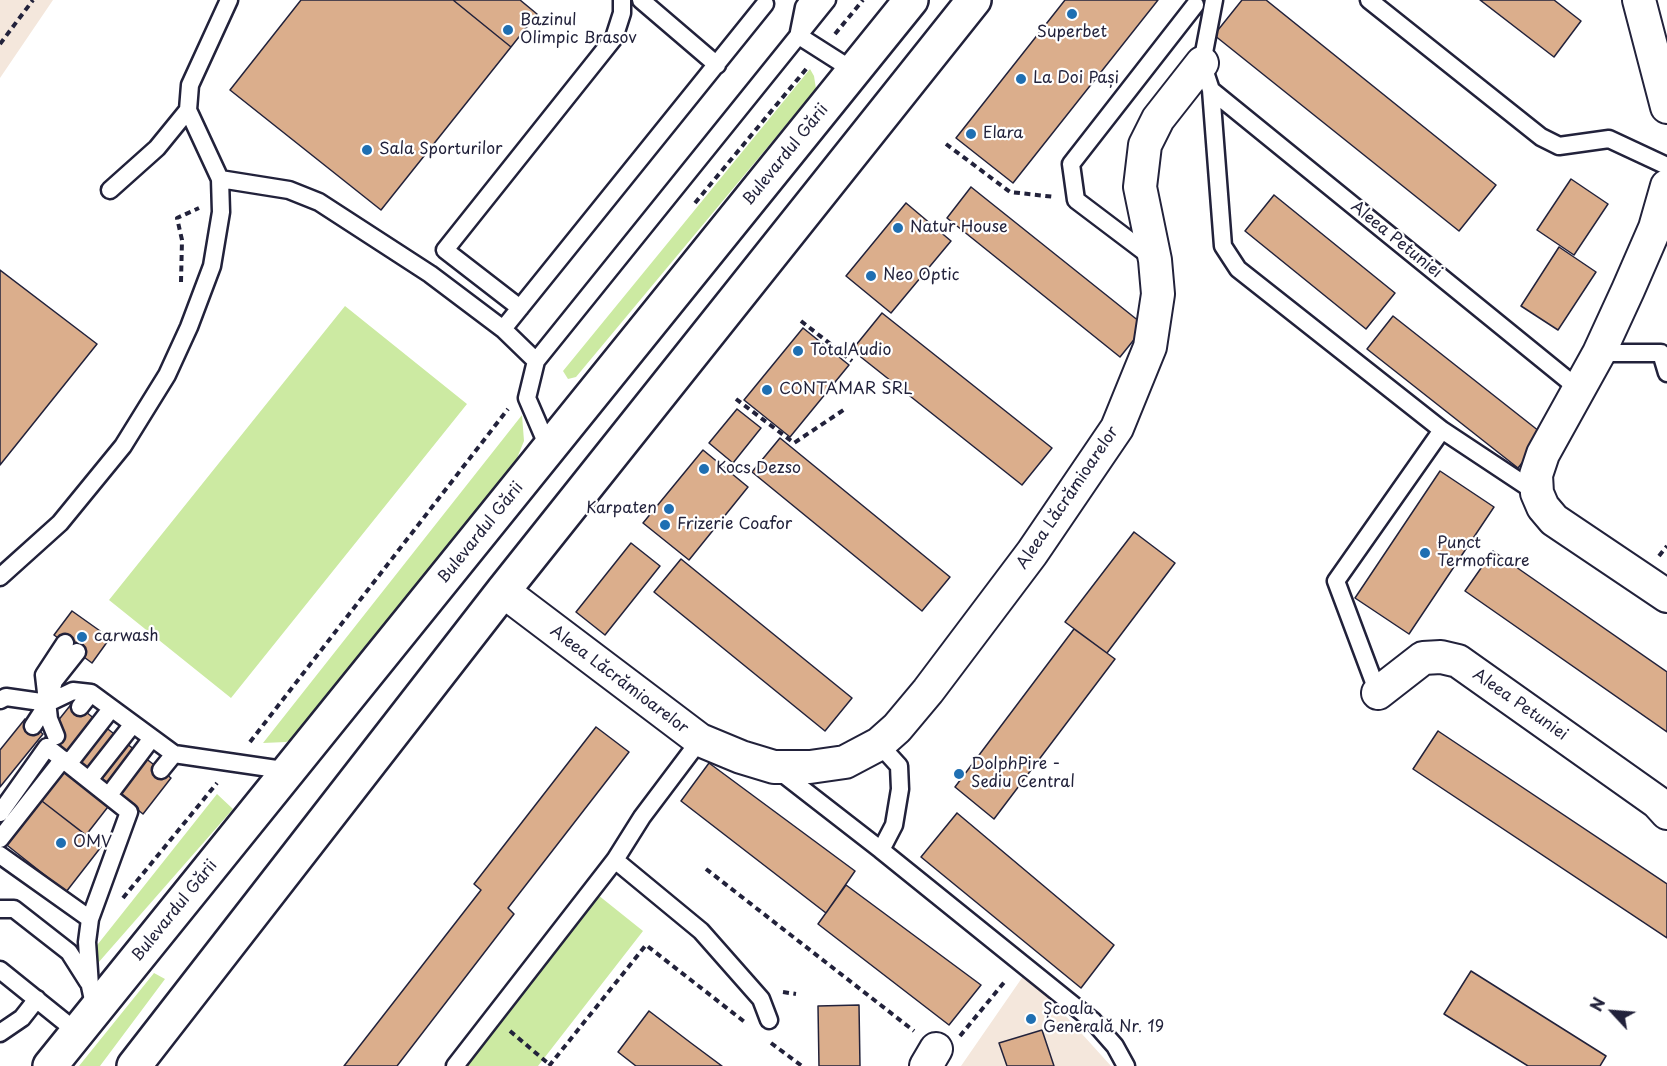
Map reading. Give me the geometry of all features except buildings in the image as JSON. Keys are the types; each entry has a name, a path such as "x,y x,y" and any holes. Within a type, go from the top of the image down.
{"main road":[{"name":"Bulevardul Gării","path":"50,1066 87,1009 290,771 911,0"},
{"path":"134,1066 503,591 974,0"}],"street":[{"path":"1639,0 1667,107"},
{"name":"Aleea Lăcrămioarelor","path":"503,591 700,740 774,767 810,767 845,762 879,744 897,728 963,645 1032,553 1118,428 1150,347 1158,294 1155,260 1140,187 1145,145 1158,119 1207,77"},
{"path":"1667,186 1655,228 1599,353 1543,454 1536,475 1537,493 1543,507 1554,520 1667,596"},
{"name":"Aleea Petuniei","path":"1378,693 1423,658 1441,657 1458,661 1664,805"}],"lane":[{"path":"0,577 60,523 123,446 167,375 189,327 212,266 221,212 220,179 188,110 190,85 229,0"},
{"path":"520,308 445,250 614,38 622,13 622,0"},
{"path":"641,0 717,65"},
{"path":"798,36 804,7 809,0"},
{"path":"549,449 527,398 536,361 827,0"},
{"path":"1214,0 1207,77 1223,246 1238,269 1442,430 1537,493"},
{"path":"1369,0 1541,137 1559,146 1609,139 1667,166"},
{"path":"503,329 765,4"},
{"path":"1155,260 1076,200 1071,164 1195,5"},
{"path":"798,36 854,71"},
{"name":"Aleea Petuniei","path":"1207,77 1580,390"},
{"path":"111,189 157,148 188,110"},
{"path":"220,179 289,190 319,202 430,273 503,329 536,361"},
{"path":"1599,353 1661,353 1667,373"},
{"path":"1378,693 1336,580 1442,430"},
{"path":"33,726 48,703 54,681 71,647"},
{"path":"2,700 48,703 73,691 91,693 174,754 290,771"},
{"path":"80,707 91,693"},
{"path":"48,703 52,742 66,761 129,812 90,919 87,942 87,1009"},
{"path":"0,839 111,709"},
{"path":"89,780 133,724"},
{"path":"109,795 152,738"},
{"path":"455,1066 615,860 642,818 700,740"},
{"path":"0,813 52,742"},
{"path":"879,744 899,766 900,789 894,825 881,850"},
{"path":"161,770 174,754"},
{"path":"774,767 881,850 1092,1021 1114,1046 1126,1066"},
{"path":"0,855 90,919"},
{"path":"615,860 701,931 761,999 770,1020"},
{"path":"0,909 14,909 69,952 87,1009"},
{"path":"0,970 37,999 87,1009"},
{"path":"0,1033 22,1018 37,999"}],"path":[{"path":"0,44 33,0"},
{"path":"691,208 863,0"},
{"path":"946,144 1010,192 1076,200"},
{"path":"181,286 182,240 177,218 203,206 221,212"},
{"path":"801,321 852,362"},
{"path":"116,906 234,763 505,411 527,398"},
{"path":"736,399 794,443 845,409"},
{"path":"706,869 931,1057 963,1035 1020,963"},
{"path":"493,1017 549,1065 646,945 750,1026"},
{"path":"769,1041 802,1066"}],"shaded area":[{"path":"0,0 53,0 0,78"},
{"name":"Școala Generală Nr. 19","path":"1026,972 1111,1066 961,1066"}],"green space":[{"path":"810,69 814,76 816,89 576,377 568,379 563,371"},
{"path":"345,306 467,404 231,698 109,600"},
{"path":"522,415 524,441 515,463 301,735 286,742 263,743"},
{"path":"217,794 233,809 98,963 91,955 98,944"},
{"path":"598,895 643,931 538,1066 465,1066"},
{"path":"154,973 165,979 100,1066 79,1066"}],"place":[{"name":"Superbet","path":"1072,14"},
{"name":"Bazinul Olimpic Brasov","path":"508,30"},
{"name":"La Doi Pași","path":"1021,79"},
{"name":"Elara","path":"971,134"},
{"name":"Sala Sporturilor","path":"367,150"},
{"name":"Natur House","path":"898,228"},
{"name":"Neo Optic","path":"871,276"},
{"name":"TotalAudio","path":"798,351"},
{"name":"CONTAMAR SRL","path":"767,390"},
{"name":"Kocs Dezso","path":"704,469"},
{"name":"Karpaten","path":"669,509"},
{"name":"Frizerie Coafor","path":"665,525"},
{"name":"Punct Termoficare","path":"1425,553"},
{"name":"carwash","path":"82,637"},
{"name":"DolphPire - Sediu Central","path":"959,774"},
{"name":"OMV","path":"61,843"},
{"name":"Școala Generală Nr. 19","path":"1031,1019"}]}
